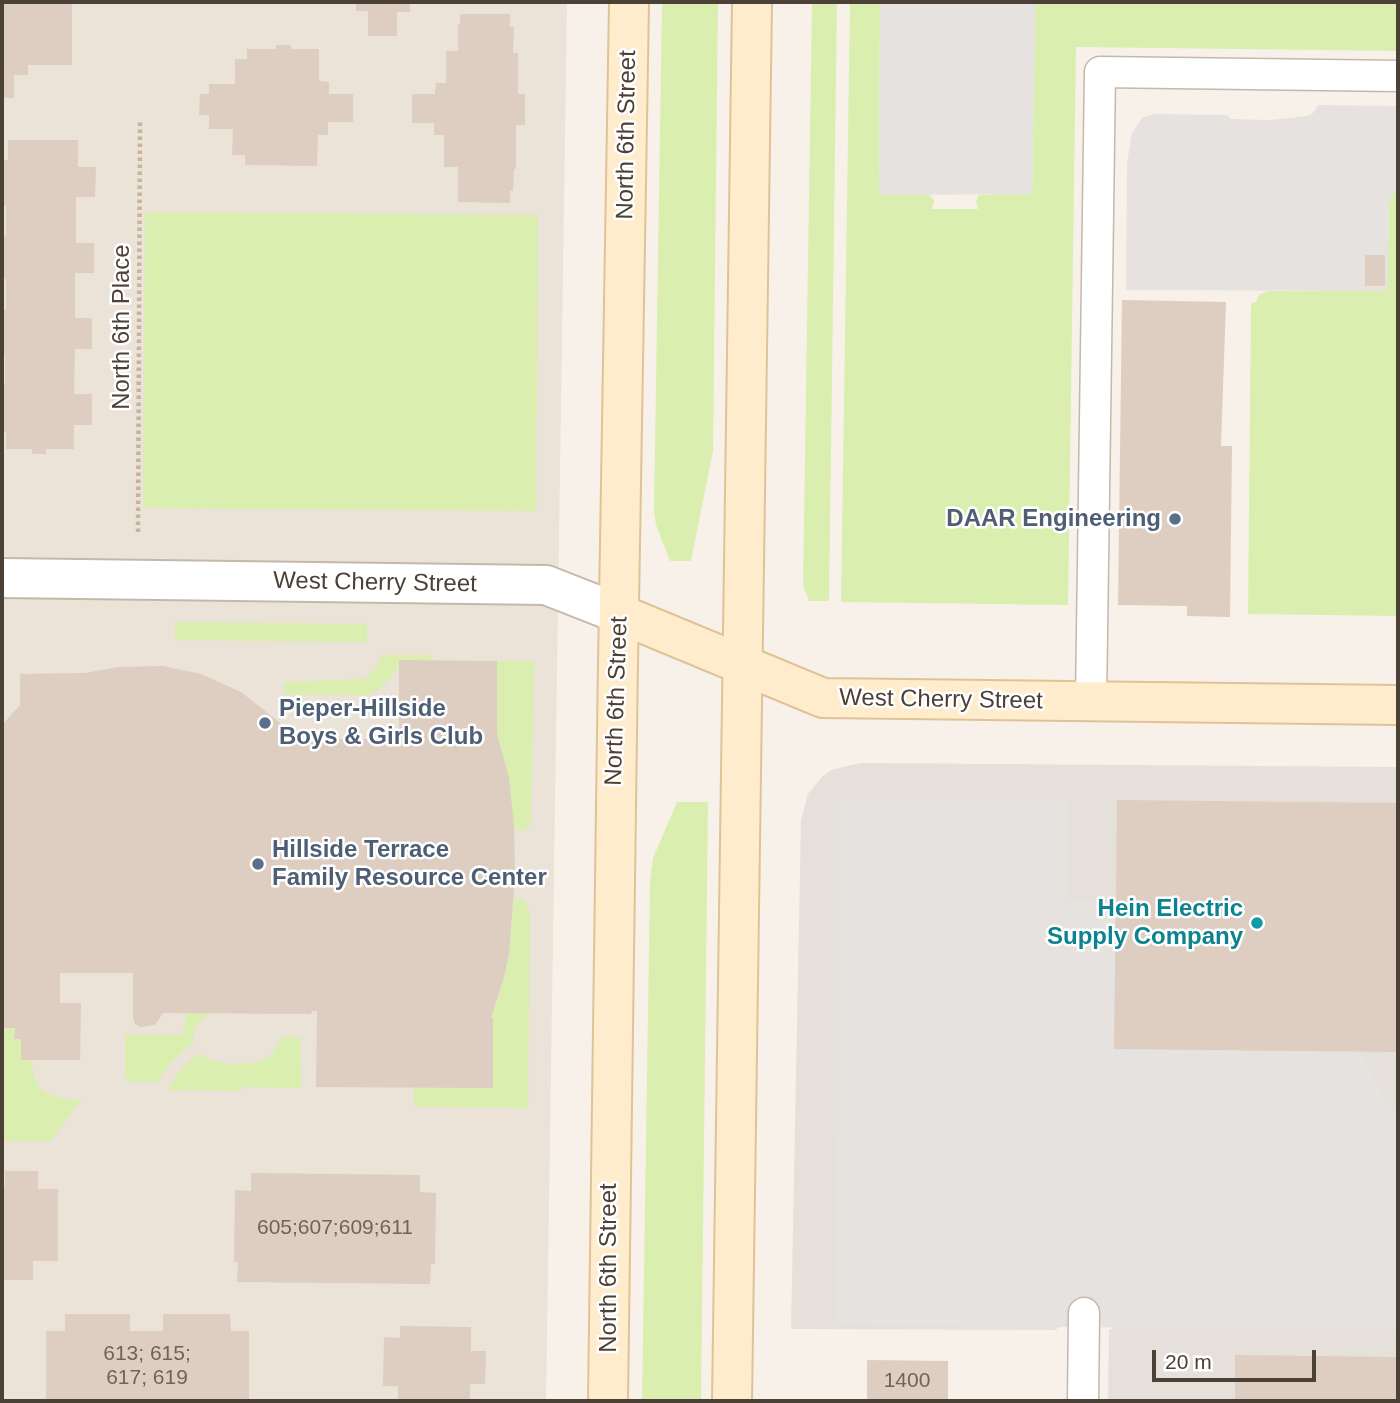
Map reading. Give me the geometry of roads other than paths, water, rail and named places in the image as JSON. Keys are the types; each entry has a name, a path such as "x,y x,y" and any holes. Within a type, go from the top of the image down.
{"main road":[{"name":"North 6th Street","path":"608,1401 614,786 620,614 629,2"},
{"path":"732,1401 752,2"},
{"name":"West Cherry Street","path":"620,614 823,698 1398,705"}],"street":[{"name":"West Cherry Street","path":"2,578 546,585 620,614"}],"lane":[{"path":"1091,702 1100,72 1398,76"},
{"path":"1083,1401 1084,1313"}],"place":[{"name":"DAAR Engineering","path":"1175,519"},
{"name":"Pieper-Hillside Boys & Girls Club","path":"265,723"},
{"name":"Hillside Terrace Family Resource Center","path":"258,864"},
{"name":"Hein Electric Supply Company","path":"1257,923"}]}
